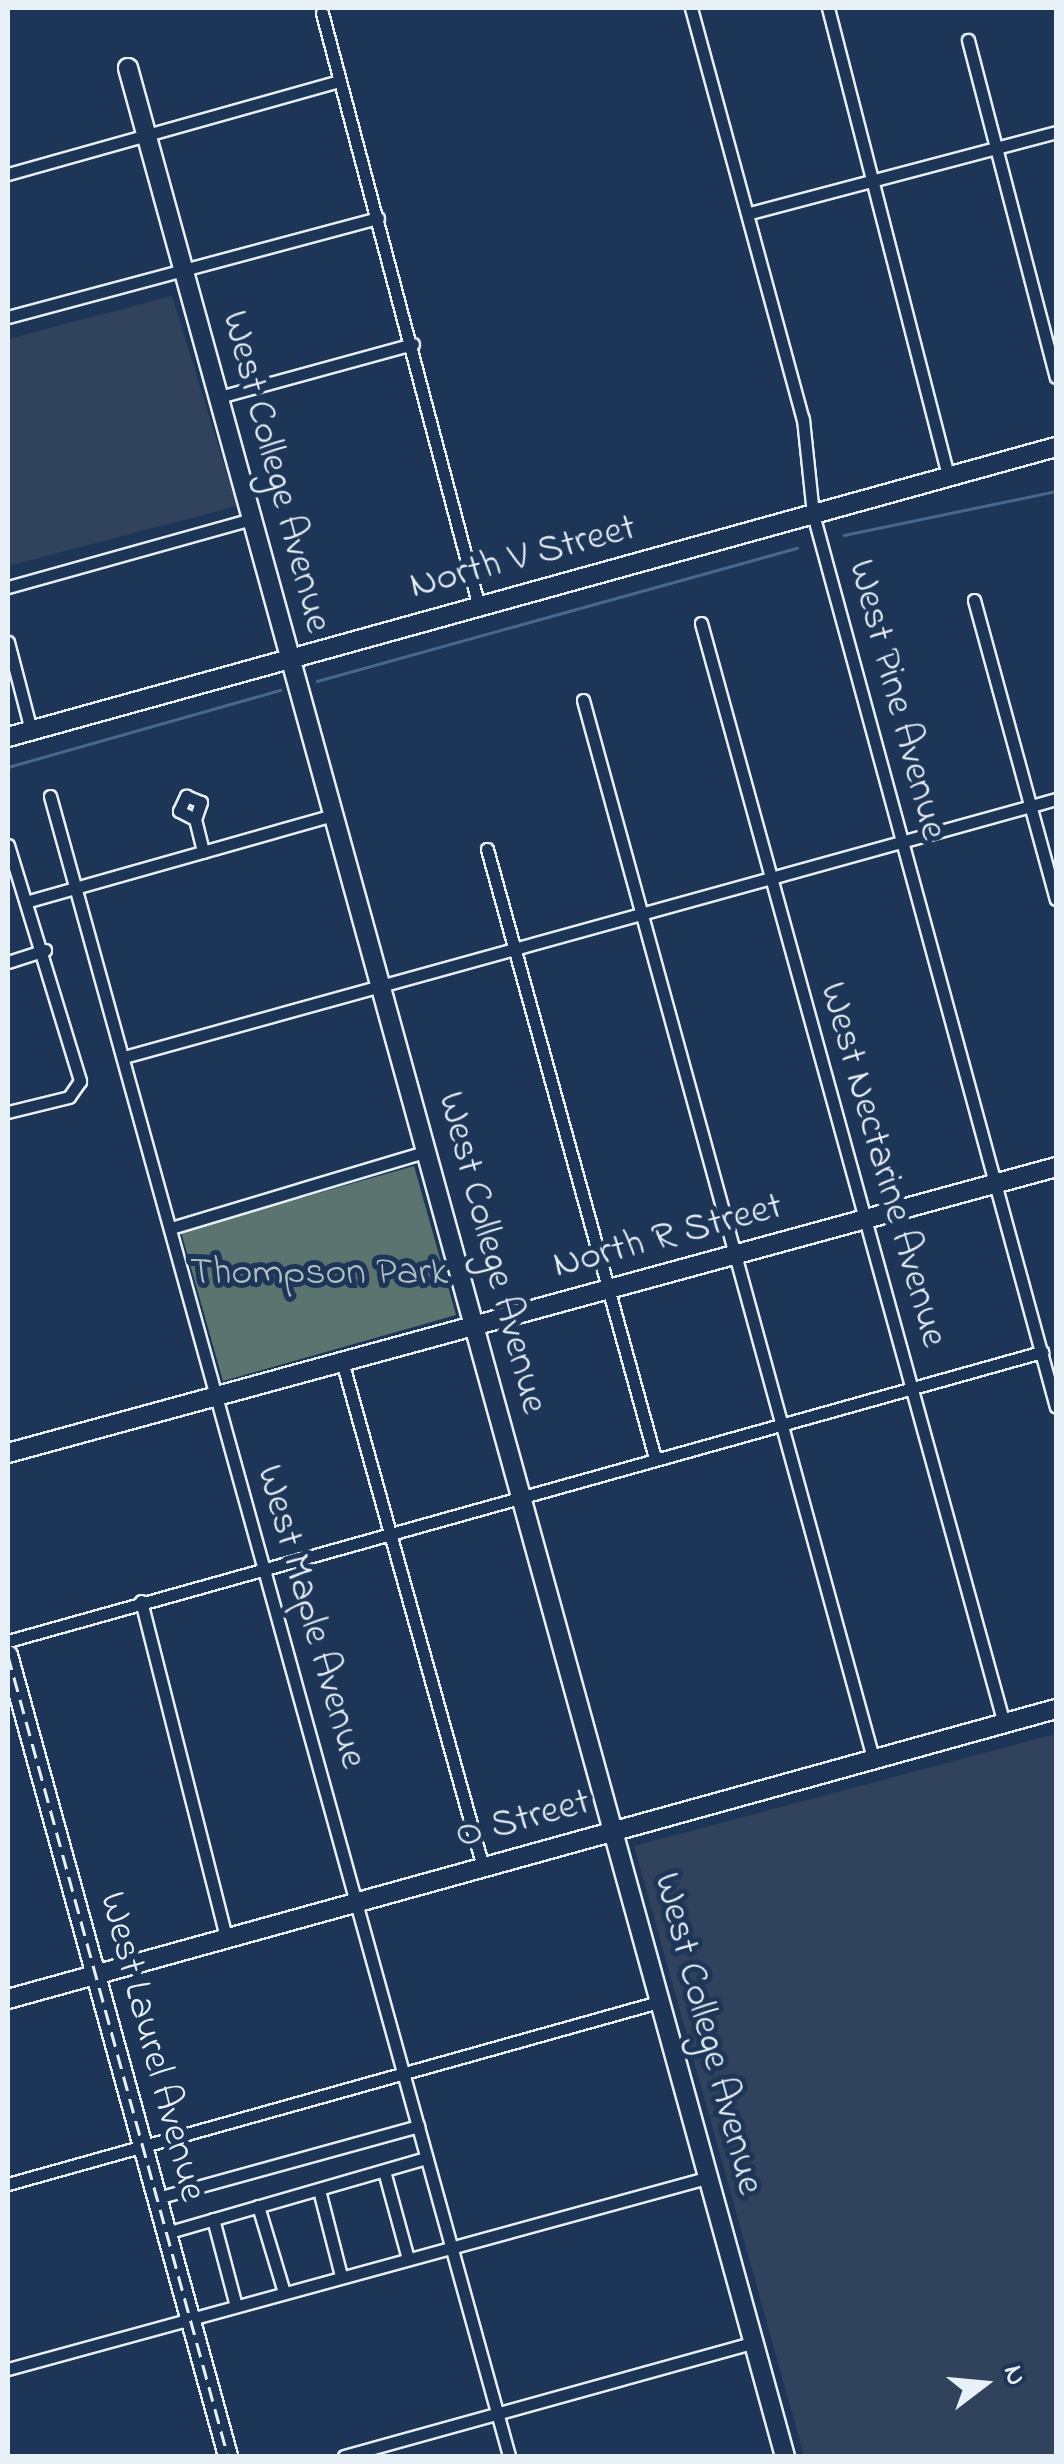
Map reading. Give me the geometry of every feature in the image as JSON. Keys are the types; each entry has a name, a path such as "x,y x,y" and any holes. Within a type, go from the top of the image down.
{"street":[{"name":"West Pine Avenue","path":"691,8 750,213 803,419 812,514 1056,1407"},
{"path":"828,8 948,477"},
{"path":"322,13 413,344 479,606"},
{"path":"968,40 1056,377"},
{"name":"West College Avenue","path":"128,68 785,2456"},
{"path":"8,174 339,81"},
{"path":"750,213 1056,132"},
{"path":"8,317 378,218"},
{"path":"218,397 413,344"},
{"name":"North V Street","path":"8,737 1056,447"},
{"path":"8,587 252,519"},
{"path":"974,600 1056,898"},
{"name":"West Nectarine Avenue","path":"701,623 1004,1724"},
{"path":"8,642 31,730"},
{"path":"583,700 872,1758"},
{"name":"West Maple Avenue","path":"50,796 78,886 214,1393 509,2456"},
{"path":"124,1057 1056,800"},
{"path":"29,902 333,815"},
{"path":"195,819 203,852"},
{"path":"8,845 45,950 80,1081 69,1097 8,1112"},
{"path":"487,849 655,1458"},
{"path":"8,962 45,950"},
{"path":"171,1228 428,1151"},
{"name":"North R Street","path":"8,1453 214,1393 610,1291 1056,1167"},
{"path":"8,1641 262,1566 1042,1352"},
{"path":"342,1361 483,1867"},
{"path":"141,1601 226,1937"},
{"name":"West Laurel Avenue","path":"8,1655 228,2456"},
{"name":"O Street","path":"8,1999 1056,1709"},
{"path":"8,2184 662,2001"},
{"path":"157,2198 418,2126"},
{"path":"166,2234 426,2158"},
{"path":"384,2172 407,2254"},
{"path":"8,2369 340,2272 710,2177"},
{"path":"319,2190 340,2272"},
{"path":"258,2206 283,2289"},
{"path":"213,2218 235,2302"},
{"path":"344,2456 755,2342"}],"shaded area":[{"path":"172,296 237,506 8,566 8,339"},
{"path":"1056,1734 1056,2456 804,2456 634,1846"}],"green space":[{"name":"Thompson Park","path":"414,1166 456,1315 223,1381 181,1232"}],"waterway":[{"path":"844,535 1056,491"},
{"path":"317,681 797,548"},
{"path":"8,767 280,690"}],"railway":[{"path":"8,1655 228,2456"}]}
